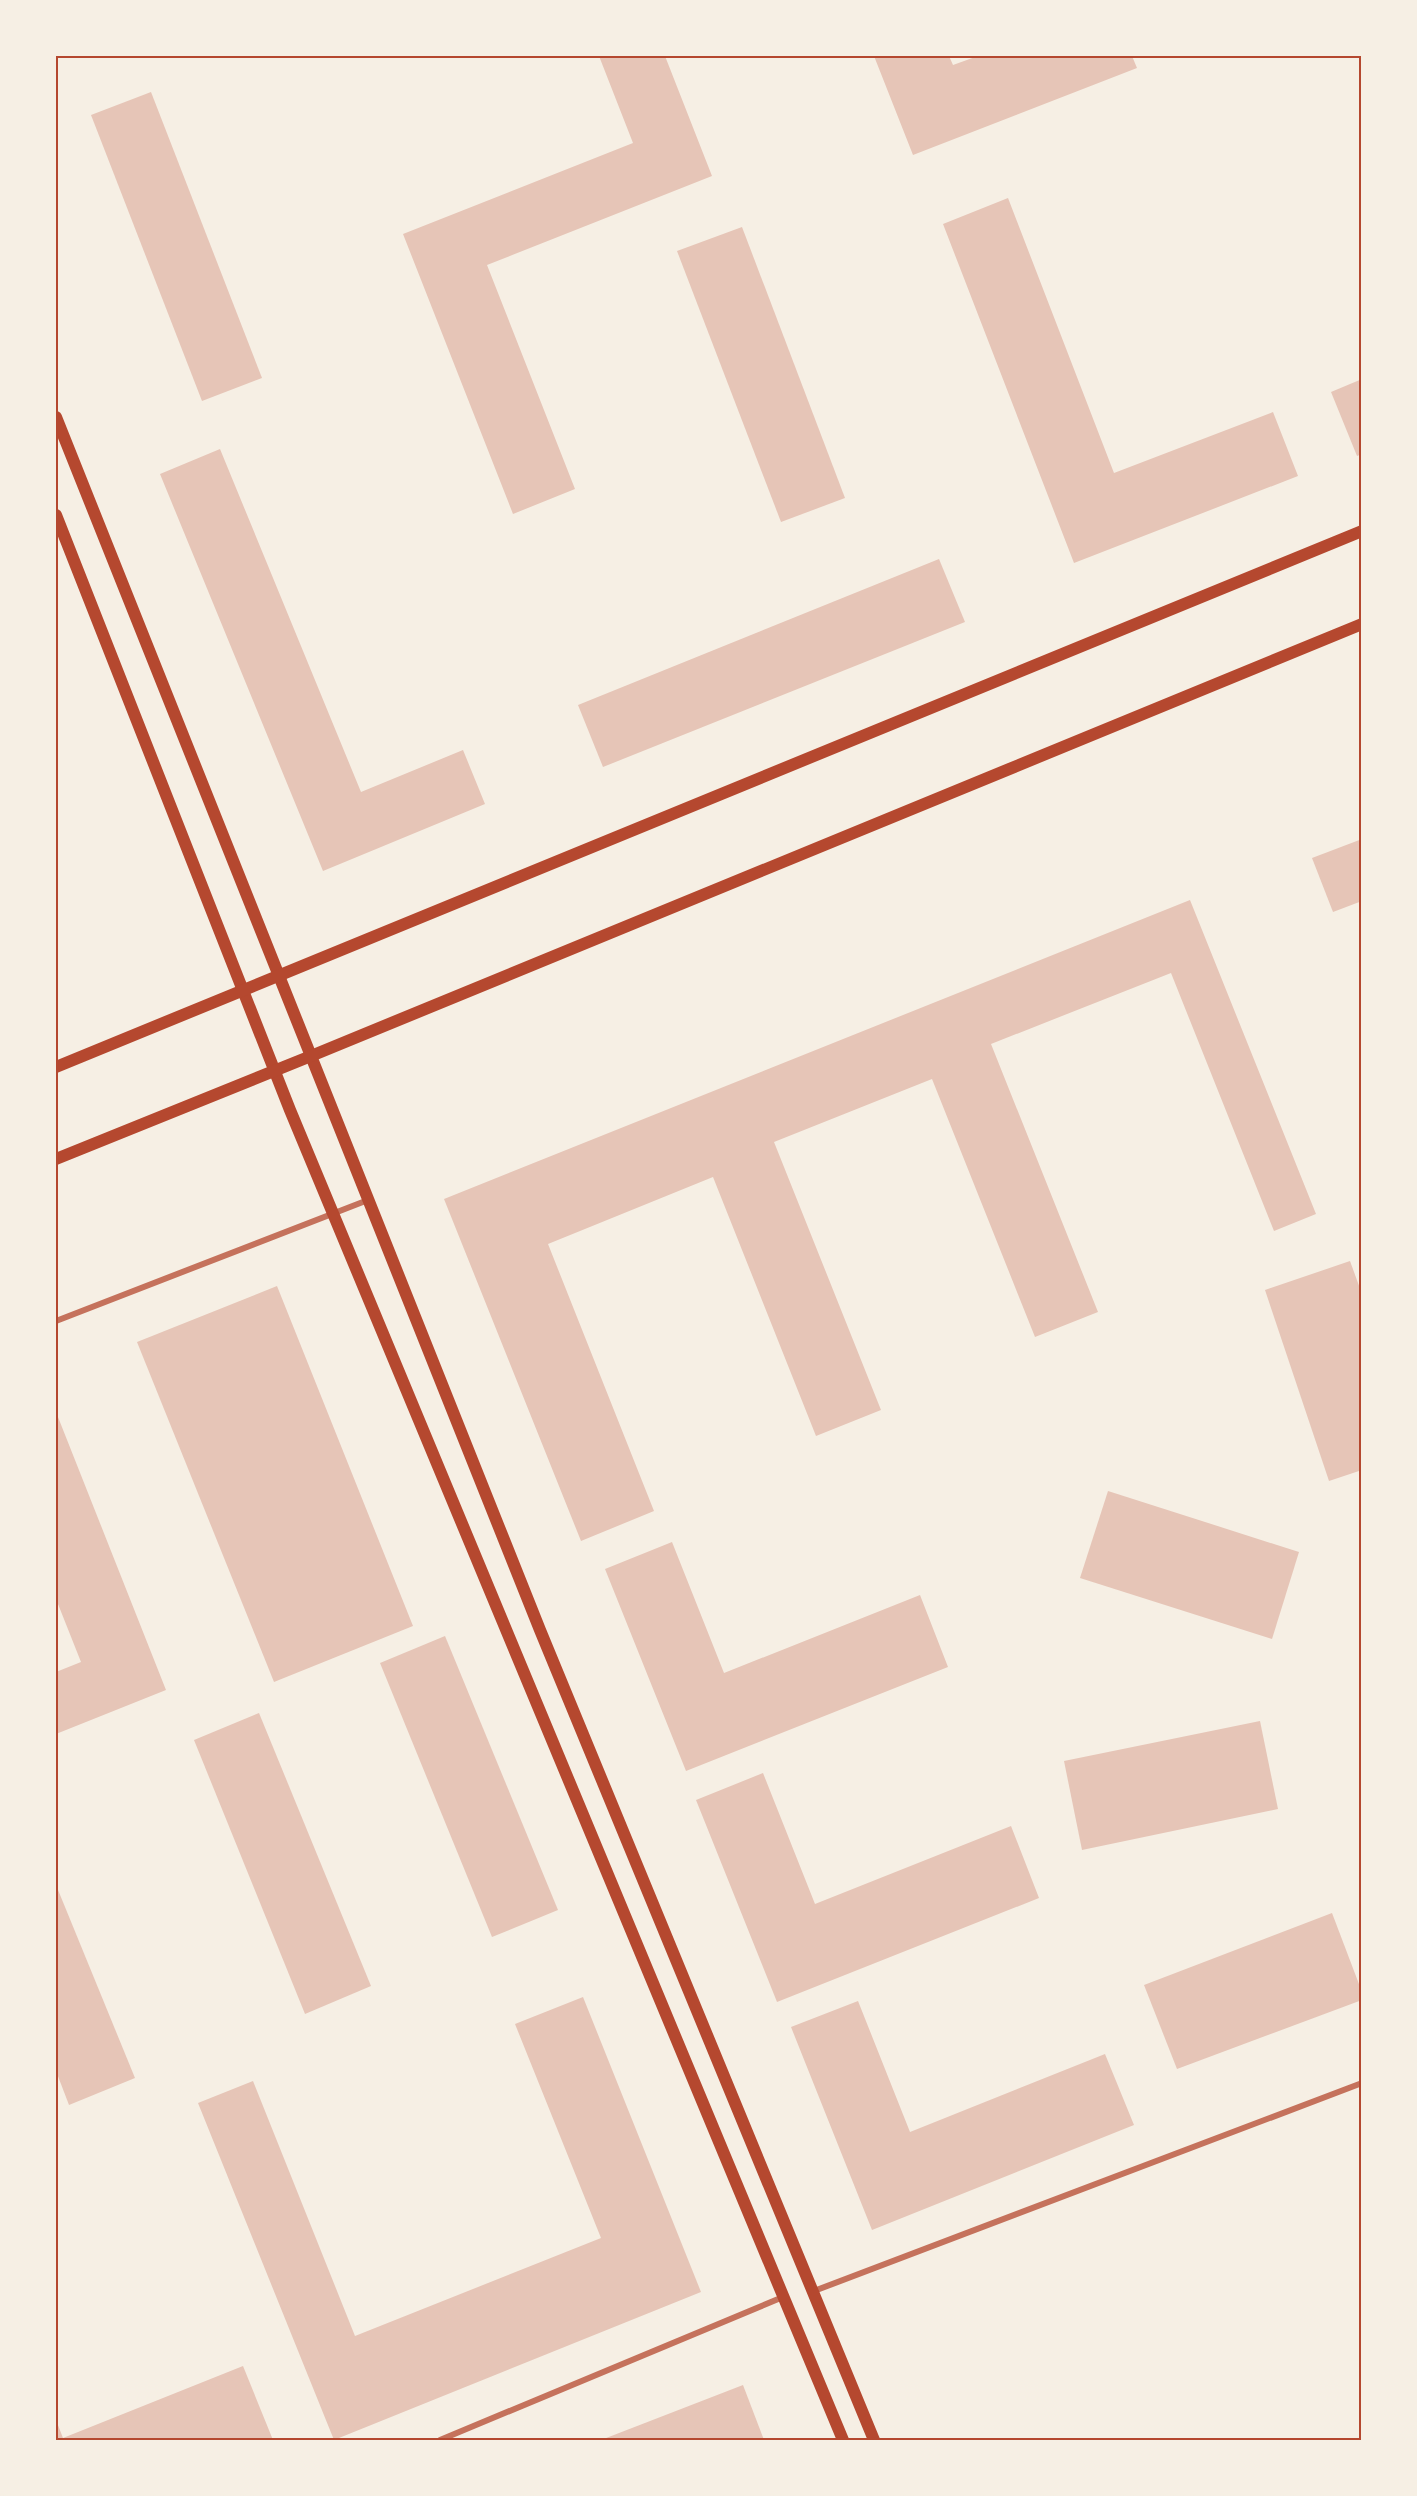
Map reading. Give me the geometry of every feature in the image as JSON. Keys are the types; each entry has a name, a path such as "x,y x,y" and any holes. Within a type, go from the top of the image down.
{"main road":[{"path":"56,417 536,1619 874,2440"},
{"path":"56,515 275,1071 843,2440"},
{"path":"56,1067 1362,531"},
{"path":"56,1159 1362,624"}],"street":[{"path":"56,1321 369,1200"},
{"path":"814,2290 1362,2083"},
{"path":"440,2440 784,2297"}],"building":[{"path":"599,56 665,56 712,176 487,265 575,489 513,514 403,234 633,143"},
{"path":"874,56 949,56 953,65 978,56 1132,56 1137,68 913,155"},
{"path":"151,92 262,378 202,401 91,115"},
{"path":"1008,198 1114,473 1273,412 1298,476 1074,563 943,224"},
{"path":"742,227 845,498 781,522 677,251"},
{"path":"1362,379 1362,454 1357,456 1331,392"},
{"path":"220,449 361,792 463,750 485,804 323,871 160,474"},
{"path":"939,559 965,622 603,767 578,705"},
{"path":"1362,839 1362,901 1333,912 1312,858"},
{"path":"1190,900 1316,1214 1274,1231 1171,973 991,1044 1098,1312 1035,1337 932,1079 774,1142 881,1410 816,1436 713,1177 548,1244 654,1511 581,1541 444,1199"},
{"path":"1350,1261 1362,1294 1362,1470 1329,1481 1265,1290"},
{"path":"277,1286 413,1626 274,1682 137,1342"},
{"path":"56,1412 166,1690 56,1734 56,1672 81,1662 56,1599"},
{"path":"1108,1491 1299,1552 1272,1639 1080,1578"},
{"path":"672,1542 724,1673 920,1595 948,1667 686,1771 605,1569"},
{"path":"445,1636 558,1910 492,1937 380,1663"},
{"path":"259,1713 371,1986 305,2014 194,1740"},
{"path":"1260,1721 1278,1809 1082,1850 1064,1761"},
{"path":"763,1773 815,1904 1011,1826 1039,1898 777,2002 696,1800"},
{"path":"56,1885 135,2078 69,2105 56,2071"},
{"path":"1332,1913 1362,1992 1362,2000 1177,2069 1144,1985"},
{"path":"583,1997 701,2292 334,2440 198,2103 253,2081 355,2336 601,2238 515,2024"},
{"path":"858,2001 910,2132 1105,2054 1134,2125 872,2230 791,2027"},
{"path":"243,2366 273,2440 56,2440 56,2420 63,2438"},
{"path":"743,2385 764,2440 601,2440"}]}
